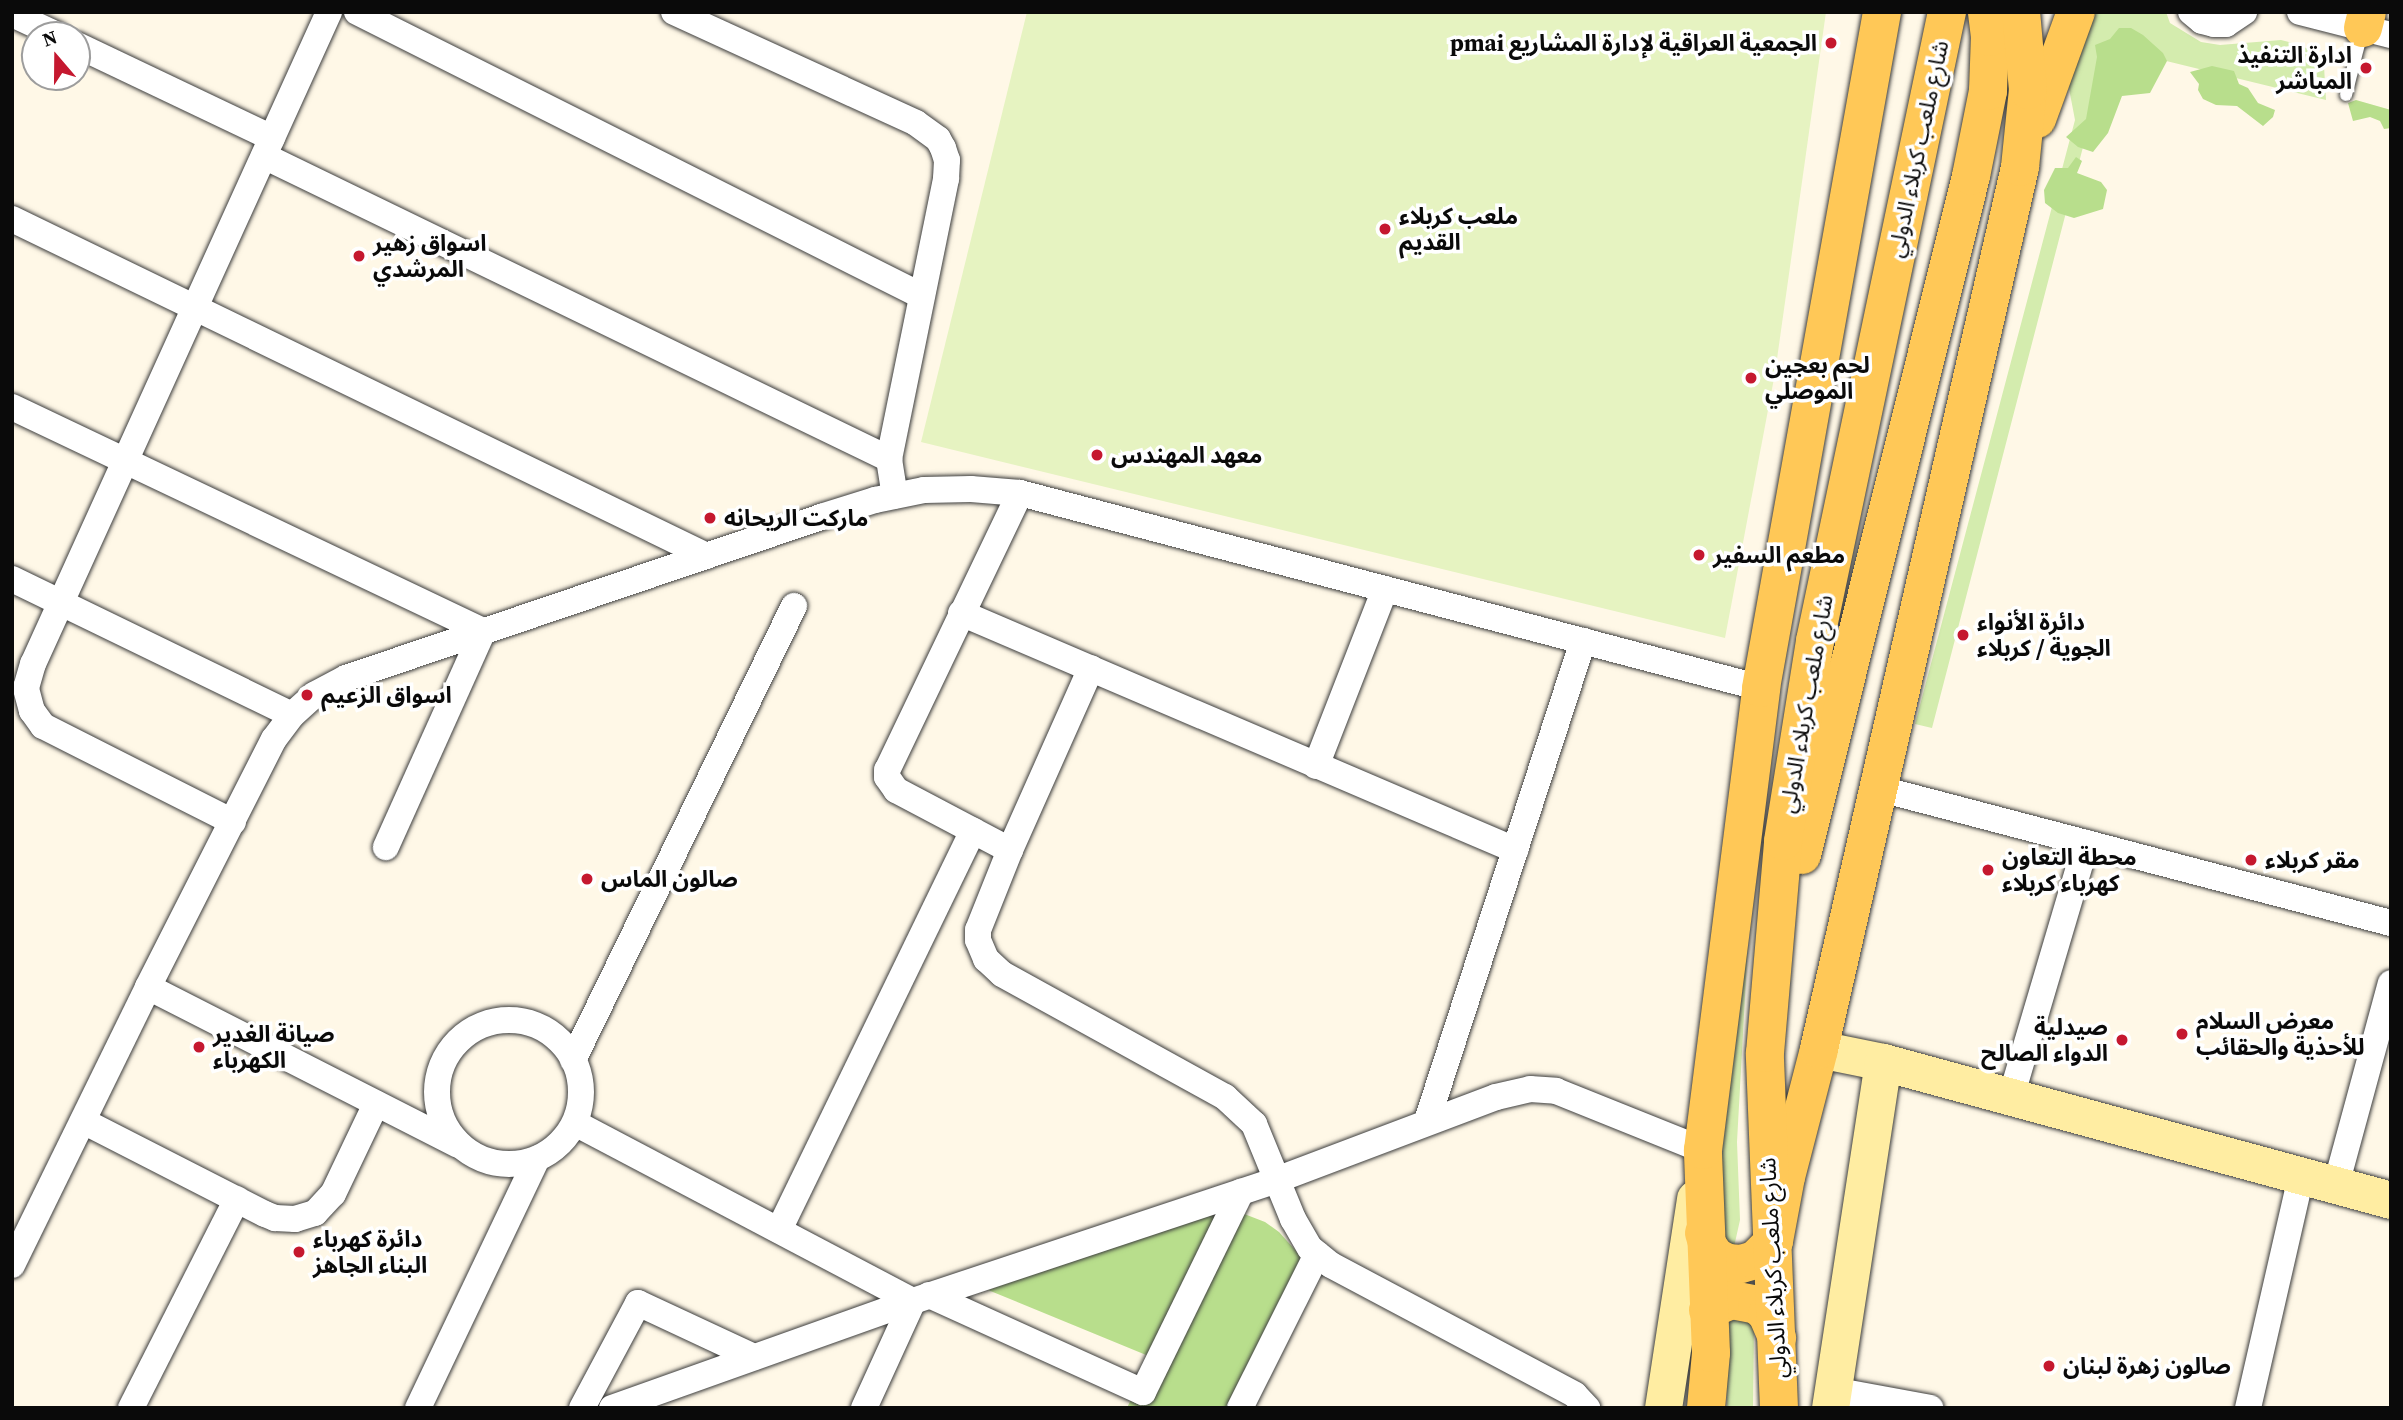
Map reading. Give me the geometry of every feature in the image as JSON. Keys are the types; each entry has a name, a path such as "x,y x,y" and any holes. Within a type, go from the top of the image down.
{"main road":[{"name":"شارع ملعب كربلاء الدولي","path":"1706,1408 1711,1353 1704,1233 1703,1150 1761,688 1882,12"},
{"name":"شارع ملعب كربلاء الدولي","path":"1779,1408 1774,1241 1766,1119 1767,1023 1783,841 1815,641 1947,12"},
{"path":"1767,1023 1799,867 1979,138 1990,64 1987,12"},
{"path":"2021,12 2026,45 2027,115"},
{"path":"1704,1233 1708,1246 1716,1257 1728,1263 1741,1264 1755,1260 1774,1241 1786,1178 1819,1049 2020,167 2027,115 2056,12"},
{"path":"2020,167 2076,12"},
{"path":"1708,1310 1732,1300 1757,1306 1767,1314 1777,1338"}],"street":[{"path":"233,822 52,732 37,720 27,698 28,679 329,12"},
{"path":"357,12 922,296"},
{"path":"674,12 916,123 938,139 947,160 946,179 889,459 895,496"},
{"path":"2191,12 2202,21 2214,24 2226,24 2244,12"},
{"path":"2300,12 2374,25"},
{"path":"91,52 268,147 889,459"},
{"path":"12,219 707,556"},
{"path":"12,407 483,631"},
{"path":"12,1265 148,987 274,739 292,715 314,695 346,678 864,503 924,490 971,489 1020,493 1761,688"},
{"path":"1010,850 902,794 887,778 888,763 1020,493"},
{"path":"12,579 292,715"},
{"path":"1316,766 1385,589"},
{"path":"573,1060 794,606"},
{"path":"961,613 1515,850"},
{"path":"386,847 483,631"},
{"path":"1427,1121 1583,641"},
{"path":"1091,668 1010,850 978,930 978,940 986,959 1002,974 1225,1097 1254,1124 1279,1179 1293,1219 1310,1248 1331,1265 1575,1395 1587,1408"},
{"path":"1877,788 2391,923"},
{"path":"779,1230 973,831"},
{"path":"2011,1097 2086,843"},
{"path":"2336,1185 2391,983"},
{"path":"148,987 485,1160 511,1165 537,1159 559,1144 575,1123 582,1097 579,1071 566,1047 546,1030 521,1020 494,1021 470,1032 450,1050 439,1074 437,1101 445,1126 461,1147"},
{"path":"1819,1049 1883,1062 2391,1200"},
{"path":"1883,1062 1831,1399 1930,1408"},
{"path":"612,1408 921,1298 1279,1179 1496,1097 1530,1089 1556,1091 1703,1150 1663,1408"},
{"path":"83,1121 275,1218 295,1219 315,1213 333,1194 376,1104"},
{"path":"575,1123 779,1230 921,1298 1143,1392 1241,1192"},
{"path":"418,1408 537,1159"},
{"path":"2248,1408 2301,1176"},
{"path":"131,1408 237,1199"},
{"path":"1240,1408 1317,1254"},
{"path":"864,1408 921,1298"},
{"path":"582,1408 638,1303 754,1357"}],"lane":[{"path":"2346,95 2374,25"}],"green space":[{"name":"ملعب كربلاء القديم","path":"1027,12 1826,12 1775,373 1725,638 921,442"},
{"path":"2086,12 2166,12 2170,23 2201,42 2220,45 2281,40 2300,45 2314,52 2324,66 2326,100 2109,47 1932,728 1915,724 2075,120 2067,78"},
{"path":"2119,28 2131,28 2143,35 2163,53 2167,61 2150,93 2122,96 2108,133 2093,152 2078,147 2066,137 2086,119 2097,57 2095,45 2110,39"},
{"path":"2212,66 2234,71 2239,84 2248,88 2258,103 2275,110 2273,117 2263,126 2237,106 2216,105 2203,99 2198,90 2199,84 2190,72"},
{"path":"2356,100 2391,110 2391,128 2384,129 2380,121 2370,117 2353,121 2348,103"},
{"path":"2076,157 2082,161 2077,173 2101,182 2107,190 2103,209 2074,218 2058,213 2045,203 2044,190 2055,168 2068,168"},
{"path":"1748,942 1737,1142 1740,1220 1734,1247 1712,1235"},
{"path":"1221,1205 1265,1222 1279,1232 1305,1261 1235,1408 1127,1408 1151,1357 988,1290"},
{"path":"1726,1309 1754,1325 1753,1408 1727,1408"}],"place":[{"name":"pmai الجمعية العراقية لإدارة المشاريع","path":"1831,43"},
{"name":"ادارة التنفيذ المباشر","path":"2366,68"},
{"name":"ملعب كربلاء القديم","path":"1385,229"},
{"name":"اسواق زهير المرشدي","path":"359,256"},
{"name":"لحم بعجين الموصلي","path":"1751,378"},
{"name":"معهد المهندس","path":"1097,455"},
{"name":"ماركت الريحانه","path":"710,518"},
{"name":"مطعم السفير","path":"1699,555"},
{"name":"دائرة الأنواء الجوية / كربلاء","path":"1963,635"},
{"name":"اسواق الزعيم","path":"307,695"},
{"name":"مقر كربلاء","path":"2251,860"},
{"name":"محطة التعاون كهرباء كربلاء","path":"1988,870"},
{"name":"صالون الماس","path":"587,879"},
{"name":"معرض السلام للأحذية والحقائب","path":"2182,1034"},
{"name":"صيدلية الدواء الصالح","path":"2122,1040"},
{"name":"صيانة الغدير الكهرباء","path":"199,1047"},
{"name":"دائرة كهرباء البناء الجاهز","path":"299,1252"},
{"name":"صالون زهرة لبنان","path":"2049,1366"}]}
